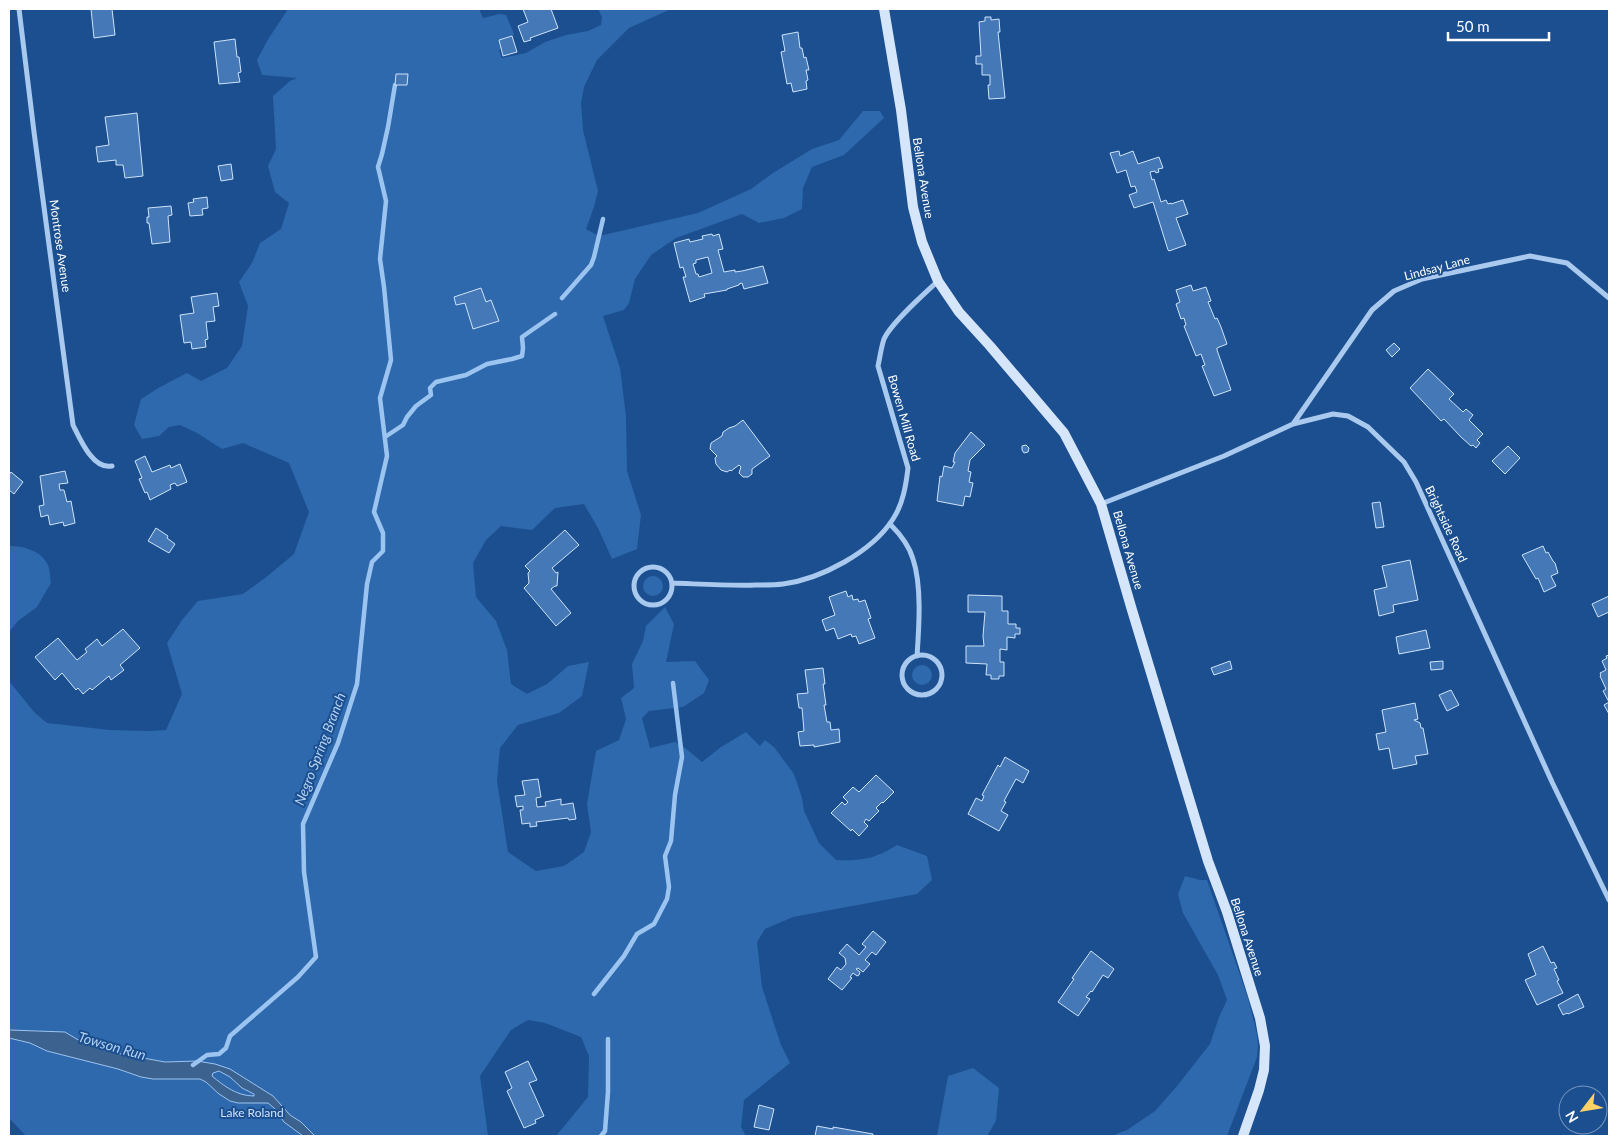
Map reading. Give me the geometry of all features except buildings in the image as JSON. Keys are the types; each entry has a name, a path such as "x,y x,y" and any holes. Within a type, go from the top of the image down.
{"main road":[{"name":"Bellona Avenue","path":"884,9 901,110 912,207 922,242 938,281 958,312 990,346 1064,433 1101,504 1208,861 1227,912 1262,1026 1265,1046 1264,1070 1243,1136"}],"street":[{"name":"Montrose Avenue","path":"19,9 73,425 93,458 106,468 112,466"},
{"name":"Lindsay Lane","path":"1293,424 1372,310 1394,291 1422,279 1530,256 1567,264 1609,298"},
{"name":"Bowen Mill Road","path":"672,583 783,584 809,578 836,566 883,533 894,518 901,502 908,468 878,366 880,352 885,337 894,324 938,281"},
{"name":"Brightside Road","path":"1101,504 1224,456 1293,424 1333,414 1348,416 1368,427 1404,462 1430,510 1552,782 1609,900"},
{"path":"890,524 908,547 916,572 919,630 917,656"},
{"path":"648,568 659,568 664,571 672,583 668,598 659,604 649,605 643,602 635,591 634,582 640,573 648,568"},
{"path":"924,655 930,657 939,664 941,670 940,684 928,694 912,692 904,684 903,671 905,665 917,656 924,655"}],"green space":[{"name":"Lake Roland","path":"288,9 479,9 483,18 500,14 506,15 514,34 499,51 502,58 526,53 545,42 566,35 588,31 601,25 602,17 598,9 671,9 629,28 597,60 584,87 581,103 583,130 598,191 586,229 599,236 698,213 751,189 812,149 839,140 863,111 880,111 884,118 844,155 812,167 803,188 802,209 784,218 759,223 742,214 676,238 651,255 635,279 629,303 624,310 603,316 620,368 626,416 627,471 641,515 637,549 612,559 598,528 584,504 555,508 532,530 501,526 486,540 473,563 476,597 496,621 507,650 511,684 527,694 547,684 568,666 589,662 582,696 559,713 518,725 500,748 497,781 508,852 536,871 564,866 584,852 591,832 587,804 596,751 619,740 626,719 621,698 634,688 632,664 643,641 646,626 665,607 674,624 666,662 695,661 709,680 704,693 683,707 649,711 642,718 650,748 675,742 702,762 721,747 746,732 760,746 765,740 774,747 794,774 804,811 819,843 836,860 868,858 897,845 927,856 932,880 917,894 793,917 765,929 757,942 762,987 781,1045 790,1063 744,1100 741,1127 746,1136 556,1136 588,1097 589,1056 581,1037 545,1023 528,1020 511,1030 480,1076 488,1136 26,1136 9,1118 9,681 35,713 47,723 110,730 166,730 182,694 167,643 182,620 198,601 243,594 294,554 309,512 289,463 243,443 222,449 180,425 169,427 159,436 142,439 134,425 141,399 187,373 201,381 227,368 242,346 248,306 239,282 252,263 260,243 281,229 289,203 275,192 268,166 276,149 273,96 290,81 297,78 262,75 257,60"},
{"path":"9,546 26,548 40,555 48,565 51,583 37,607 18,621 9,632"},
{"path":"653,576 660,579 663,586 660,593 653,596 646,593 643,586 646,579"},
{"path":"918,665 926,665 932,671 932,679 926,685 918,685 912,679 912,671"},
{"path":"1185,876 1207,880 1248,998 1257,1034 1257,1057 1227,1136 1111,1136 1127,1130 1155,1111 1177,1086 1210,1044 1227,1000 1218,975 1183,913 1178,894"},
{"path":"973,1068 999,1088 996,1121 987,1136 937,1136 948,1076"}],"shaded area":[{"name":"Towson Run","path":"9,1030 65,1032 80,1041 97,1044 116,1053 165,1062 197,1061 215,1064 230,1069 273,1096 290,1115 301,1122 315,1136 303,1136 284,1122 268,1103 238,1103 230,1101 200,1079 153,1079 141,1077 118,1069 47,1051 30,1043 9,1038","holes":["219,1071 230,1077 242,1088 254,1094 254,1096 236,1092 212,1076 213,1073"]}],"waterway":[{"name":"Negro Spring Branch","path":"193,1065 207,1055 219,1054 226,1048 230,1036 298,977 316,957 304,872 303,824 338,743 357,684 367,584 372,562 383,551 383,533 374,512 387,456 380,398 391,360 380,259 386,201 378,167 388,127 395,85"},
{"path":"562,298 591,265 603,219"},
{"path":"385,437 403,425 416,406 431,395 430,388 436,382 466,375 487,364 522,356 522,337 555,314"},
{"path":"594,994 624,956 637,934 654,924 667,899 669,887 665,856 671,841 675,795 682,757 673,683"},
{"path":"601,1136 605,1131 608,1092 608,1039"}]}
